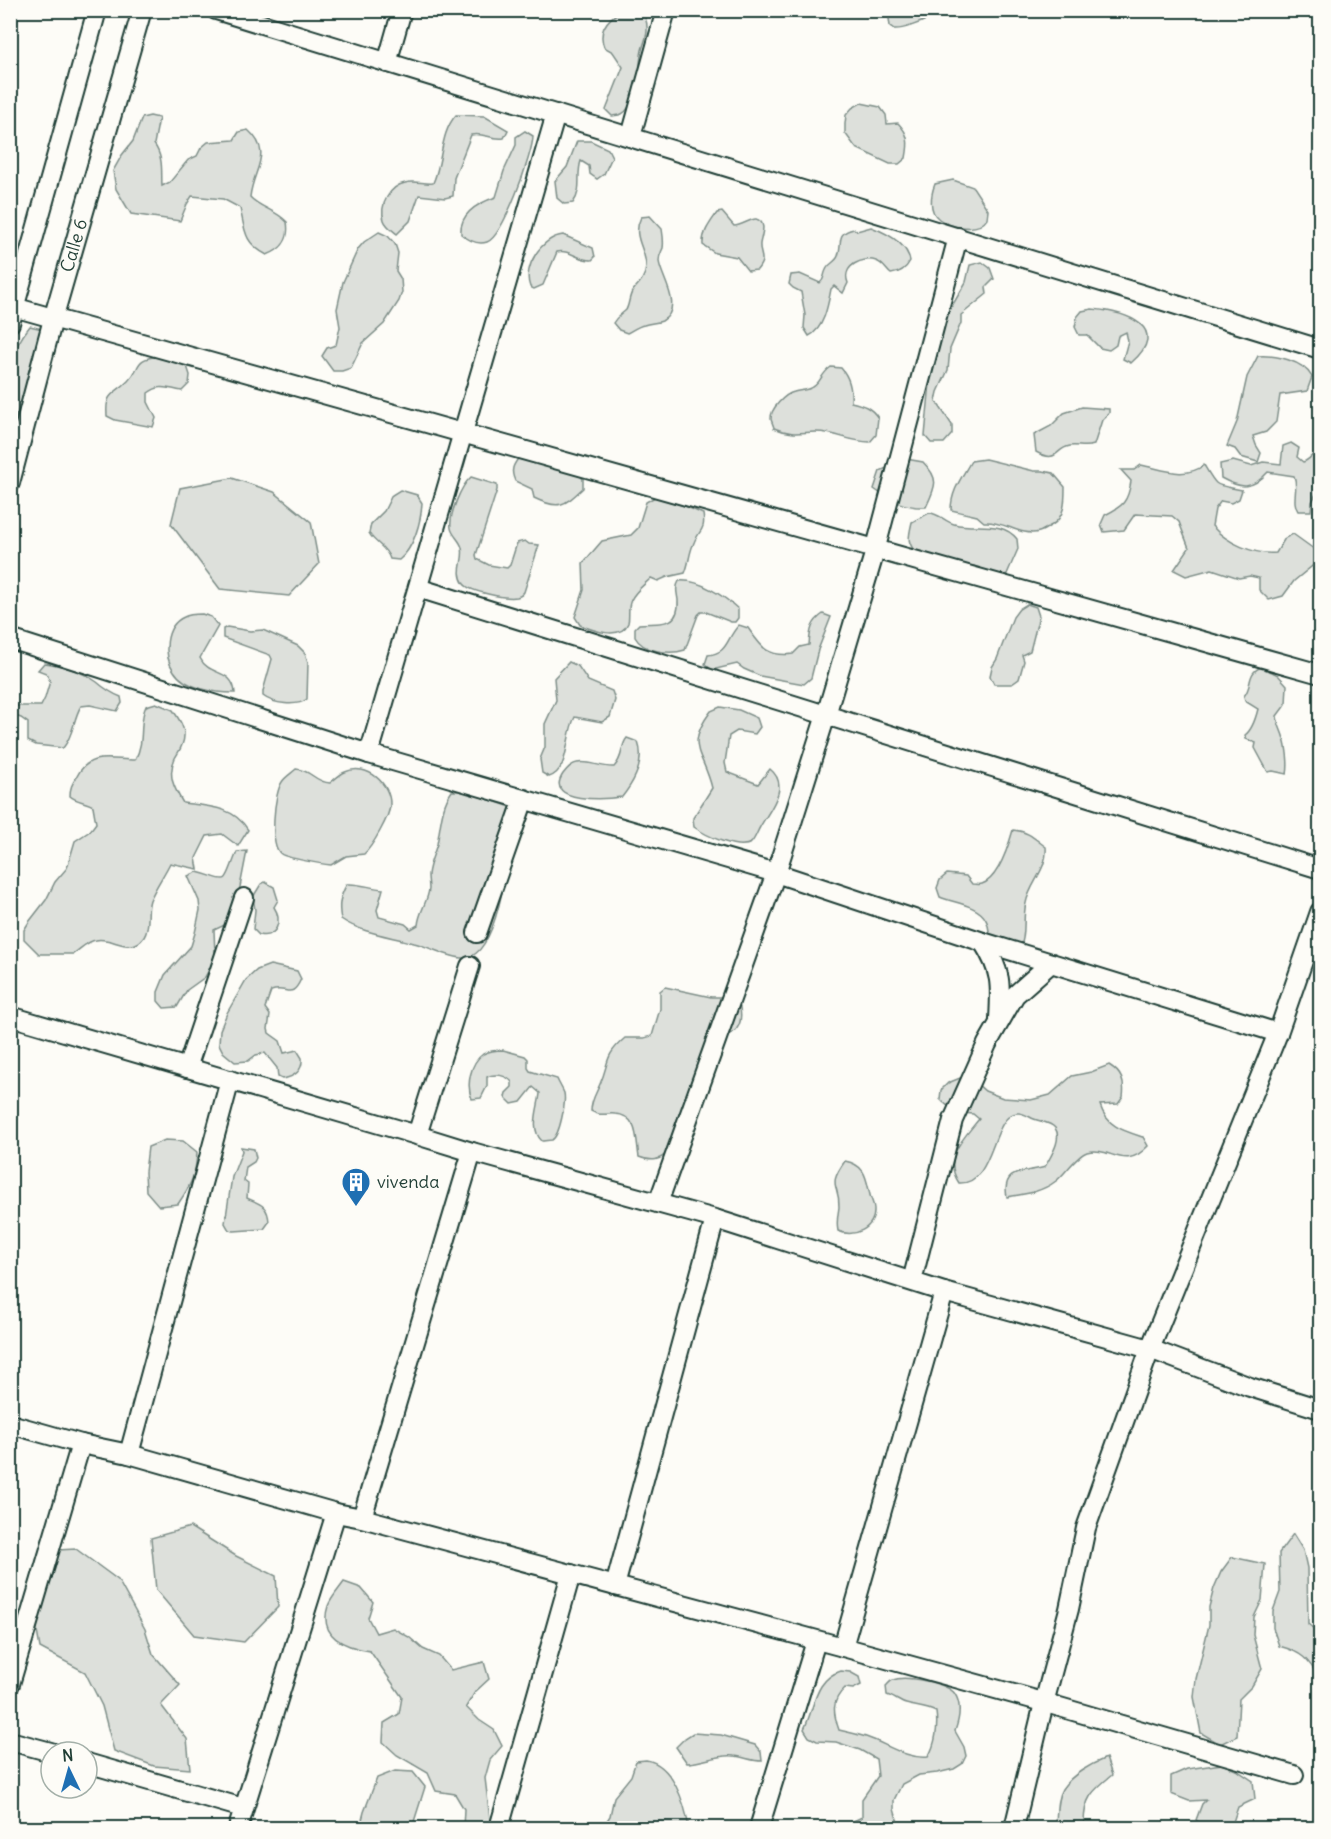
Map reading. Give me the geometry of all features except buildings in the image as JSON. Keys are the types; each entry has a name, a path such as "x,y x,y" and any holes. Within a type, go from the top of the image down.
{"street":[{"path":"97,10 12,312 53,319 1320,674"},
{"name":"Calle 6","path":"10,483 53,319 142,10"},
{"path":"216,10 1320,349"},
{"path":"387,63 402,10"},
{"path":"631,136 666,10"},
{"path":"369,754 555,114"},
{"path":"658,1203 776,873 875,551 958,237"},
{"path":"418,588 1320,869"},
{"path":"10,639 369,754 776,873 983,942 1278,1033"},
{"path":"477,933 524,799"},
{"path":"187,1068 244,898"},
{"path":"1014,1828 1069,1609 1086,1528 1150,1349 1278,1033 1320,912"},
{"path":"983,942 992,956 1001,983 999,1024"},
{"path":"912,1281 953,1120 987,1044 1016,995 1051,963"},
{"path":"417,1135 470,966"},
{"path":"10,1016 472,1152 715,1219 944,1292 1150,1349 1250,1387 1320,1409"},
{"path":"129,1454 230,1080"},
{"path":"362,1518 472,1152"},
{"path":"615,1586 715,1219"},
{"path":"843,1647 944,1292"},
{"path":"10,1424 843,1647 1044,1702 1294,1775"},
{"path":"10,1684 81,1444"},
{"path":"238,1828 336,1513"},
{"path":"499,1828 571,1574"},
{"path":"759,1828 816,1641"},
{"path":"10,1741 39,1749"},
{"path":"99,1766 243,1808"}],"shaded area":[{"path":"933,10 928,19 916,24 897,29 890,26 888,11"},
{"path":"621,11 641,11 645,16 647,33 642,50 637,87 632,101 625,112 612,116 606,110 623,67 613,52 604,47 602,36 608,22"},
{"path":"861,103 880,107 886,115 887,124 898,123 904,131 908,143 907,153 906,158 899,164 890,164 856,148 845,133 846,115"},
{"path":"456,115 484,116 508,130 504,138 471,135 454,178 453,196 445,198 419,195 410,221 397,234 384,220 384,202 390,192 405,183 433,183 447,130"},
{"path":"150,116 159,118 154,144 161,159 162,186 170,182 188,160 197,156 208,142 234,140 239,132 248,130 256,138 261,154 250,197 287,222 286,238 277,250 267,255 254,246 247,236 240,208 223,199 192,196 180,221 131,214 116,189 113,171 133,141 142,118"},
{"path":"525,131 533,136 532,145 509,211 494,237 487,242 480,243 470,240 461,234 463,220 476,206 496,197 504,171 516,145 516,137"},
{"path":"577,141 591,141 608,149 612,157 604,174 597,179 590,174 589,166 581,161 578,193 573,203 564,204 557,198 555,181 567,167"},
{"path":"953,180 973,187 988,210 987,219 983,223 971,227 957,226 944,222 933,212 931,202 935,184"},
{"path":"722,212 734,226 754,219 762,223 760,248 762,260 757,270 748,271 737,257 715,253 703,245 709,224 717,213"},
{"path":"650,216 662,229 663,248 659,261 670,292 671,308 669,315 662,321 627,333 619,330 613,323 626,310 632,292 644,275 646,267 638,237 638,224 641,217"},
{"path":"871,227 901,244 910,261 902,270 891,274 876,261 865,260 854,264 848,272 848,283 843,293 834,286 831,289 822,322 809,336 804,328 805,315 801,292 789,284 791,275 800,274 820,283 827,268 838,256 844,233"},
{"path":"379,232 388,236 395,244 398,253 396,271 401,279 402,292 384,324 363,343 351,368 333,371 322,356 327,348 336,345 340,327 337,309 343,282 358,249"},
{"path":"563,235 593,248 595,257 587,260 566,252 557,252 543,285 534,289 530,287 529,271 536,254 548,241"},
{"path":"982,262 990,268 994,279 986,287 987,294 961,315 961,323 950,349 948,370 936,401 952,425 952,434 944,443 931,443 925,436 939,319 952,306 966,282 970,265"},
{"path":"1092,309 1130,318 1146,331 1147,340 1131,363 1123,359 1128,341 1126,332 1118,336 1116,345 1109,350 1100,348 1087,335 1079,335 1075,327 1077,317 1082,311"},
{"path":"30,326 50,331 38,374 44,396 37,403 14,416 11,412 11,366 16,347"},
{"path":"160,356 187,366 190,375 189,384 182,391 161,387 148,393 148,402 156,418 153,427 115,420 107,416 109,398 133,376 139,364 145,359"},
{"path":"1258,356 1272,356 1288,360 1302,366 1312,377 1307,391 1280,395 1276,422 1266,432 1253,436 1261,453 1258,462 1241,457 1235,449 1227,446 1237,422 1247,377"},
{"path":"831,367 841,368 846,375 851,402 873,411 878,418 876,435 870,442 827,433 796,433 774,428 771,415 779,402 790,393 813,387"},
{"path":"1082,407 1109,409 1109,413 1102,420 1094,445 1065,447 1053,456 1036,452 1034,435 1051,426 1064,413"},
{"path":"1291,443 1299,448 1297,457 1303,462 1320,451 1320,486 1312,502 1311,511 1298,511 1296,507 1294,476 1268,472 1257,482 1246,486 1240,486 1221,478 1220,464 1233,461 1251,466 1263,462 1281,464 1283,446"},
{"path":"520,456 532,462 580,475 583,479 583,488 571,499 561,504 550,504 534,498 532,489 515,481 513,477 513,468"},
{"path":"906,459 923,462 932,473 935,483 926,507 899,503 874,489 880,471"},
{"path":"985,459 1034,471 1053,473 1065,487 1060,518 1041,531 1032,533 998,523 984,522 977,516 951,510 955,490 971,461"},
{"path":"1141,465 1181,473 1204,465 1218,484 1242,490 1239,499 1231,503 1221,501 1215,509 1212,526 1218,532 1241,547 1268,553 1276,553 1285,538 1293,534 1318,552 1317,562 1294,581 1283,596 1269,600 1259,590 1259,578 1250,576 1239,578 1212,569 1186,576 1174,570 1189,548 1179,522 1172,516 1135,514 1124,530 1104,532 1101,524 1105,515 1120,506 1128,494 1131,481 1121,470 1134,470"},
{"path":"471,477 497,485 476,555 477,559 489,565 507,568 517,543 525,541 539,545 524,592 520,596 505,597 481,592 468,587 461,579 462,548 452,531 451,522 463,487"},
{"path":"232,478 274,492 311,522 319,564 289,596 220,589 171,524 180,488"},
{"path":"400,490 417,495 422,503 416,534 409,549 399,560 390,559 386,551 369,533 371,524 384,511 392,495"},
{"path":"655,497 703,514 702,528 695,540 685,573 658,581 651,578 633,597 629,606 628,623 619,632 606,633 580,625 575,617 584,590 583,563 602,541 631,535 638,528 646,502"},
{"path":"929,513 962,526 996,527 1011,533 1017,539 1018,549 1007,574 1003,576 985,573 974,566 955,566 919,559 909,542 910,529 912,522"},
{"path":"679,581 703,586 726,599 738,609 738,618 735,622 731,622 701,612 685,650 665,652 650,649 635,637 635,628 639,624 666,622 675,616 678,609"},
{"path":"1027,604 1036,607 1039,616 1030,651 1022,655 1024,661 1019,679 1012,684 994,684 990,676 992,667 1013,617"},
{"path":"202,614 211,617 218,626 200,658 209,668 230,680 235,693 210,691 193,686 179,677 170,665 167,642 172,627 186,616"},
{"path":"823,614 831,617 818,650 811,678 804,684 760,676 737,664 712,670 705,664 708,655 715,654 724,648 739,625 748,628 766,650 777,654 793,654 800,647 809,645 812,627"},
{"path":"227,627 250,631 263,630 298,646 305,653 308,662 307,699 285,704 263,696 272,659 270,655 223,638 223,629"},
{"path":"569,662 578,666 588,681 612,691 615,700 610,717 602,722 575,717 561,768 549,777 542,773 540,759 545,747 545,724 556,700 554,678"},
{"path":"44,663 85,675 121,697 122,703 117,711 90,705 81,706 63,748 36,745 28,741 28,723 12,715 12,706 41,706 50,681 46,673 38,670"},
{"path":"1262,667 1278,675 1287,685 1286,704 1277,716 1286,747 1287,774 1268,772 1255,748 1256,743 1246,739 1245,735 1252,727 1258,709 1245,701 1244,696 1254,672"},
{"path":"156,703 173,710 183,729 183,742 173,764 172,776 174,787 183,803 228,812 242,822 248,830 238,846 222,834 207,836 196,858 198,869 170,863 150,900 146,933 139,942 127,945 96,940 73,954 39,954 24,939 24,930 46,900 55,882 67,868 75,841 90,831 96,823 93,806 70,796 72,784 81,769 94,760 135,760 140,745 142,718 146,706"},
{"path":"720,707 739,710 757,718 760,727 755,734 737,731 729,736 725,763 727,772 758,784 770,769 779,783 777,798 751,843 745,845 730,844 694,827 693,818 712,788 698,749 698,733 711,711"},
{"path":"627,738 638,742 640,756 631,785 622,797 580,798 562,791 559,784 563,774 575,764 586,762 614,767"},
{"path":"296,769 306,771 320,781 330,783 345,772 361,770 376,777 382,783 389,797 389,810 380,831 364,854 346,856 331,865 284,856 277,849 274,819 279,788"},
{"path":"452,791 463,791 511,807 513,816 501,896 488,938 478,952 466,958 455,957 367,931 341,919 340,901 343,893 347,884 356,884 383,889 377,910 379,917 405,924 411,929 418,925 429,889 430,863 437,844 443,809"},
{"path":"1013,830 1035,838 1046,847 1042,869 1026,903 1020,949 990,939 988,924 983,915 972,908 940,897 937,888 940,880 947,874 966,876 972,884 988,881 1002,860"},
{"path":"247,851 240,887 229,923 214,930 215,955 212,964 205,977 187,990 177,1007 164,1008 158,1001 158,992 165,975 191,946 200,910 199,901 188,876 197,872 225,879 237,852"},
{"path":"265,882 274,887 278,900 274,907 278,923 270,934 259,935 253,929 255,910 253,897 261,884"},
{"path":"270,965 297,971 301,979 291,991 271,991 265,1008 270,1015 269,1033 280,1041 284,1053 297,1050 302,1058 297,1073 282,1079 278,1077 277,1068 265,1053 256,1055 248,1061 235,1062 223,1052 219,1044 220,1030 227,1013 246,980 257,970"},
{"path":"665,987 711,997 731,997 739,1003 741,1015 737,1029 722,1036 669,1150 659,1158 648,1160 639,1157 635,1130 628,1119 623,1115 598,1114 591,1111 591,1107 613,1050 625,1038 652,1036 660,1009 660,991"},
{"path":"503,1050 525,1056 528,1059 530,1071 557,1079 564,1093 564,1103 560,1125 552,1140 542,1141 538,1136 535,1124 540,1093 533,1087 521,1102 512,1104 505,1097 512,1087 512,1082 504,1076 493,1075 487,1077 487,1086 481,1098 472,1099 469,1081 475,1063 483,1054"},
{"path":"1109,1065 1122,1078 1123,1097 1118,1104 1100,1105 1103,1112 1117,1127 1143,1137 1148,1146 1132,1157 1124,1158 1103,1152 1087,1152 1051,1185 1033,1192 1007,1197 1006,1188 1011,1176 1045,1167 1058,1137 1051,1124 1017,1113 1009,1117 1002,1125 980,1173 971,1181 959,1183 954,1174 954,1157 961,1141 979,1119 973,1114 951,1108 940,1099 941,1090 948,1083 960,1078 1003,1098 1031,1100 1050,1095 1072,1076"},
{"path":"165,1140 183,1141 197,1152 192,1180 178,1204 159,1206 146,1191 145,1172 148,1147"},
{"path":"241,1147 254,1149 256,1158 246,1167 244,1181 248,1184 247,1198 262,1206 267,1212 269,1222 264,1229 234,1231 229,1230 225,1223 232,1177 242,1151"},
{"path":"845,1161 857,1166 864,1173 874,1207 871,1222 867,1227 851,1233 838,1231 837,1225 839,1199 835,1181"},
{"path":"190,1527 236,1556 276,1576 278,1607 244,1642 194,1635 156,1590 151,1538"},
{"path":"1293,1534 1303,1550 1307,1568 1308,1624 1320,1634 1320,1679 1304,1657 1279,1646 1273,1628 1273,1611 1280,1592 1279,1553"},
{"path":"76,1549 118,1580 145,1629 153,1654 180,1685 161,1705 187,1739 190,1769 154,1766 114,1751 102,1706 85,1672 40,1648 29,1588 39,1551"},
{"path":"1232,1557 1265,1564 1262,1600 1254,1617 1253,1635 1262,1669 1252,1686 1239,1699 1237,1736 1220,1744 1201,1733 1194,1697 1214,1588 1221,1572"},
{"path":"344,1582 361,1588 373,1602 368,1618 376,1633 393,1628 409,1637 423,1649 439,1656 451,1670 484,1662 489,1679 475,1692 466,1707 494,1730 502,1746 490,1760 485,1778 491,1828 463,1828 464,1809 455,1794 436,1791 428,1773 397,1755 383,1742 384,1723 399,1714 402,1697 370,1651 351,1647 330,1633 326,1617 328,1606"},
{"path":"841,1671 850,1672 859,1677 861,1685 853,1689 845,1688 837,1698 834,1708 839,1730 866,1737 912,1756 928,1757 936,1735 936,1712 903,1703 887,1695 886,1686 892,1680 899,1679 926,1681 951,1690 959,1703 955,1731 966,1756 962,1764 954,1769 919,1775 902,1784 894,1800 899,1826 897,1828 847,1828 845,1825 862,1817 862,1799 878,1776 876,1759 860,1750 836,1742 817,1741 809,1737 804,1729 820,1687 825,1680"},
{"path":"693,1733 721,1735 755,1745 761,1752 762,1761 728,1756 687,1763 676,1747"},
{"path":"1106,1758 1112,1775 1099,1786 1088,1801 1084,1824 1080,1828 1046,1828 1056,1823 1059,1797 1066,1784 1094,1763"},
{"path":"646,1760 664,1769 676,1786 689,1828 602,1828 610,1816 614,1797 631,1776 636,1761"},
{"path":"1222,1764 1253,1781 1255,1799 1238,1807 1232,1825 1213,1828 1196,1820 1206,1800 1189,1801 1171,1794 1171,1776 1187,1769"},
{"path":"395,1771 413,1772 425,1787 412,1828 360,1828 377,1778"}],"place":[{"name":"vivenda","path":"356,1208"}]}
